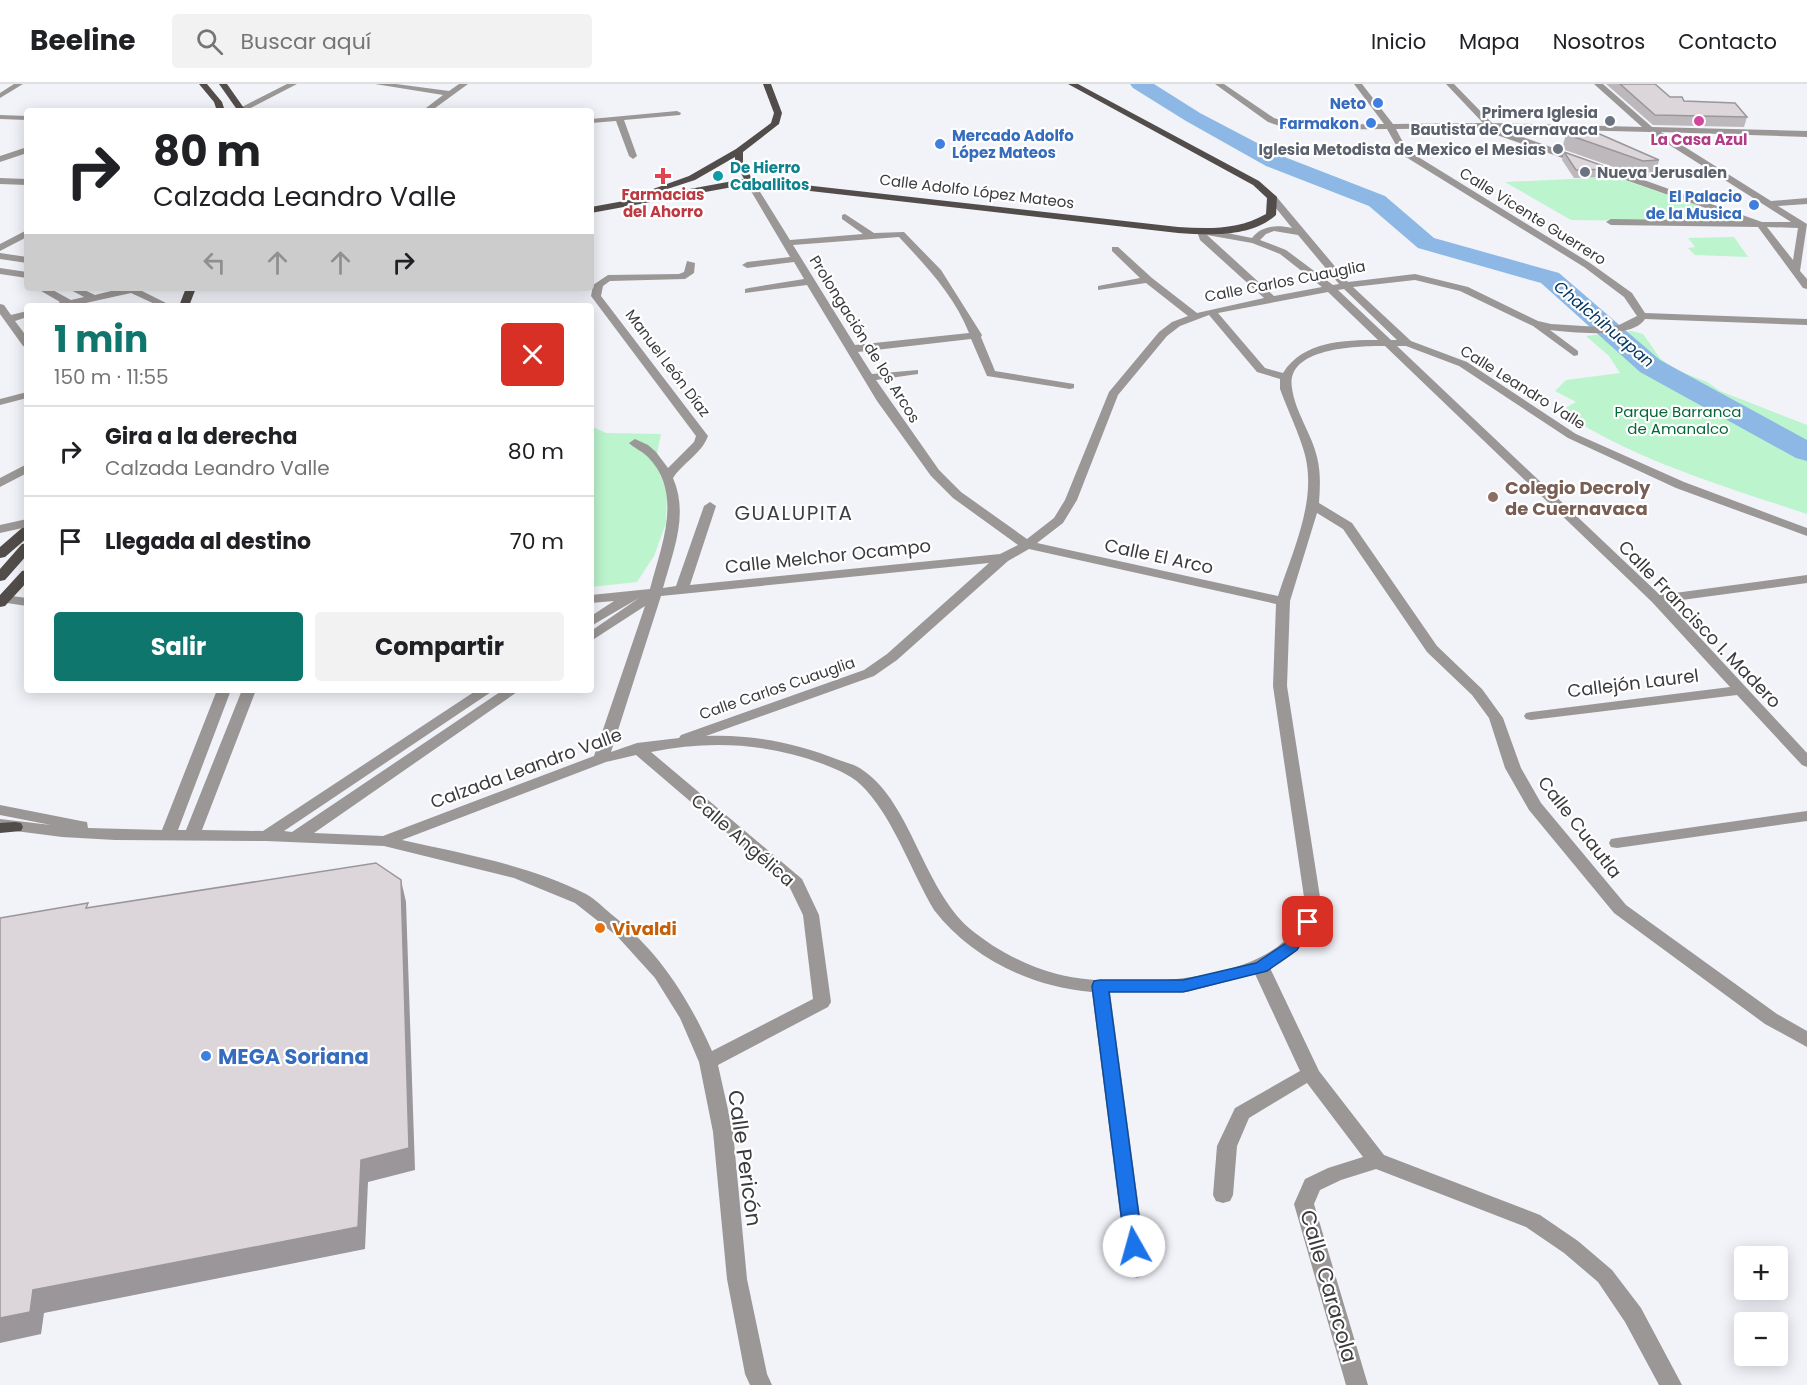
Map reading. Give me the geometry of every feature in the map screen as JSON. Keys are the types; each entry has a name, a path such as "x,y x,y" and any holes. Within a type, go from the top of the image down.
{"main road":[{"path":"203,84 218,102 220,108"},
{"path":"223,84 241,108"},
{"path":"594,202 631,196 693,178 739,151 775,124 778,113 768,84"},
{"path":"1075,85 1256,183 1272,197"},
{"path":"739,151 739,162 749,181"},
{"name":"Calle Adolfo López Mateos","path":"594,209 749,181 1202,231 1227,231 1253,225 1271,215 1272,197"},
{"path":"0,554 24,534"},
{"path":"0,577 24,550"},
{"path":"2,601 21,588"}],"street":[{"path":"0,96 19,84"},
{"path":"246,108 293,84"},
{"path":"379,84 452,94"},
{"path":"431,108 464,84"},
{"path":"1219,84 1271,120 1285,126 1305,128 1490,125 1807,134"},
{"name":"Calle Vicente Guerrero","path":"1358,84 1390,126 1404,152 1587,265 1628,295 1640,318"},
{"path":"1450,84 1497,132 1760,224 1807,286"},
{"path":"1598,84 1648,128 1806,226"},
{"path":"594,121 677,112"},
{"path":"0,117 24,118"},
{"path":"619,119 633,156"},
{"path":"0,159 24,151"},
{"name":"Prolongación de los Arcos","path":"749,181 869,378 935,473 957,495 1027,545"},
{"path":"0,182 24,182"},
{"path":"0,186 24,187"},
{"path":"1272,197 1346,286 1407,343"},
{"path":"1769,204 1807,201"},
{"path":"845,217 870,236"},
{"path":"1611,222 1806,226"},
{"path":"1796,270 1806,226"},
{"path":"1254,242 1260,232 1268,229 1299,232"},
{"path":"1202,231 1203,238 1270,299"},
{"name":"Calle Adolfo López Mateos","path":"1202,231 1254,242 1283,252 1331,289"},
{"path":"788,243 901,234 937,272 977,335 991,374 1070,386"},
{"path":"0,248 24,235"},
{"path":"1115,249 1148,280 1195,316"},
{"path":"0,256 24,260"},
{"path":"747,265 797,259"},
{"name":"Manuel León Díaz","path":"668,477 676,464 699,444 702,436 596,296 598,285 609,278 681,277 689,273 690,263"},
{"path":"0,271 24,275"},
{"name":"Calle Carlos Cuauglia","path":"677,742 713,727 840,685 869,673 892,657 1003,558 1027,545 1059,520 1071,500 1113,394 1162,334 1176,324 1211,311 1400,277 1432,281 1464,289 1534,322 1551,327 1582,330 1621,328 1640,318"},
{"path":"1102,288 1148,280"},
{"path":"749,291 811,281"},
{"name":"Calle Francisco I. Madero","path":"1331,289 1657,599 1807,762"},
{"path":"45,291 63,303"},
{"path":"79,291 101,303"},
{"path":"69,303 122,291"},
{"path":"134,291 160,303"},
{"path":"0,307 24,340"},
{"path":"1211,311 1261,370 1273,375 1286,376 1296,361 1332,345 1388,342"},
{"path":"10,319 24,315"},
{"path":"1640,318 1807,322"},
{"path":"1534,322 1574,353"},
{"path":"852,349 977,335"},
{"name":"Calle Leandro Valle","path":"1388,342 1407,343 1463,364 1572,436 1628,463 1680,485 1807,532"},
{"path":"869,378 915,372"},
{"name":"Calzada Leandro Valle","path":"5,826 116,835 266,836 384,841 601,759 637,748 677,742 732,741 777,745 816,756 860,775 881,800 940,907 958,928 987,950 1023,968 1057,980 1100,986 1183,986 1261,967 1291,946 1308,922 1312,897 1280,686 1283,601 1313,505 1314,478 1311,456 1286,389 1286,376"},
{"path":"0,402 24,396"},
{"path":"601,759 657,592 675,518 674,496 668,477 660,468 654,454 645,446 636,443"},
{"path":"0,483 24,470"},
{"name":"Calle Cuautla","path":"1313,505 1348,526 1432,650 1477,692 1496,718 1513,768 1535,806 1620,909 1771,1019 1807,1040"},
{"path":"682,590 710,506"},
{"path":"0,528 24,524"},
{"name":"Calle El Arco","path":"1027,545 1283,601"},
{"name":"Calle Melchor Ocampo","path":"594,599 1003,558"},
{"path":"1657,599 1807,579"},
{"name":"Calle Melchor Ocampo","path":"594,635 657,592"},
{"name":"Calle Melchor Ocampo","path":"594,620 632,594"},
{"path":"2,601 24,602"},
{"name":"Callejón Laurel","path":"1531,716 1739,690"},
{"path":"168,834 223,693"},
{"path":"192,835 248,693"},
{"path":"266,836 482,693"},
{"path":"296,837 509,693"},
{"name":"Calle Angélica","path":"637,748 796,883 811,915 820,970 822,1002 708,1062"},
{"name":"Calzada Leandro Valle","path":"0,810 116,835"},
{"path":"1617,843 1807,816"},
{"name":"Calle Pericón","path":"384,841 519,873 581,898 622,932 661,973 688,1017 708,1062 723,1132 737,1279 756,1374 761,1385"},
{"path":"1261,967 1311,1075 1377,1161 1533,1221 1571,1247 1605,1276 1633,1315 1671,1385"},
{"path":"1100,986 1137,1269"},
{"path":"1223,1195 1227,1146 1242,1113 1300,1078 1311,1075"},
{"name":"Calle Caracola","path":"1357,1385 1304,1204 1312,1185 1335,1174 1377,1161"}],"green space":[{"path":"1616,177 1734,218 1730,222 1571,220 1505,182"},
{"path":"1734,237 1748,257 1695,255 1688,248 1695,247 1688,238"},
{"name":"Parque Barranca de Amanalco","path":"1632,331 1643,334 1660,358 1674,369 1707,382 1720,391 1807,425 1807,514 1711,482 1649,458 1618,444 1560,411 1576,402 1555,391 1566,380 1620,373 1609,356 1586,336"},
{"path":"594,427 606,433 661,434 655,463 667,491 666,523 654,556 637,582 594,587"}],"building":[{"path":"1620,84 1655,84 1670,97 1682,97 1684,101 1735,103 1747,117 1655,115"},
{"path":"1595,132 1659,160 1643,161 1566,134"},
{"path":"1564,152 1612,169 1576,170"},
{"name":"MEGA Soriana","path":"376,863 401,880 409,1148 361,1160 358,1227 33,1290 30,1312 0,1318 0,918 88,903 86,908"}],"waterway":[{"name":"Chalchihuapan","path":"1140,84 1193,117 1274,161 1377,201 1426,243 1550,278 1650,366 1807,452"}],"place":[{"name":"Neto","path":"1378,103"},
{"name":"Primera Iglesia Bautista de Cuernavaca","path":"1610,121"},
{"name":"La Casa Azul","path":"1699,121"},
{"name":"Farmakon","path":"1371,123"},
{"name":"Mercado Adolfo López Mateos","path":"940,144"},
{"name":"Iglesia Metodista de Mexico el Mesias","path":"1558,149"},
{"name":"Nueva Jerusalen","path":"1585,172"},
{"name":"Farmacias del Ahorro","path":"663,176"},
{"name":"De Hierro Caballitos","path":"718,176"},
{"name":"El Palacio de la Musica","path":"1754,205"},
{"name":"Colegio Decroly de Cuernavaca","path":"1493,497"},
{"name":"Vivaldi","path":"600,928"},
{"name":"MEGA Soriana","path":"206,1056"}],"district":[{"name":"GUALUPITA","path":"794,513"}],"route":[{"path":"1134,1246 1100,986 1183,986 1261,967 1291,946 1308,922"}]}
